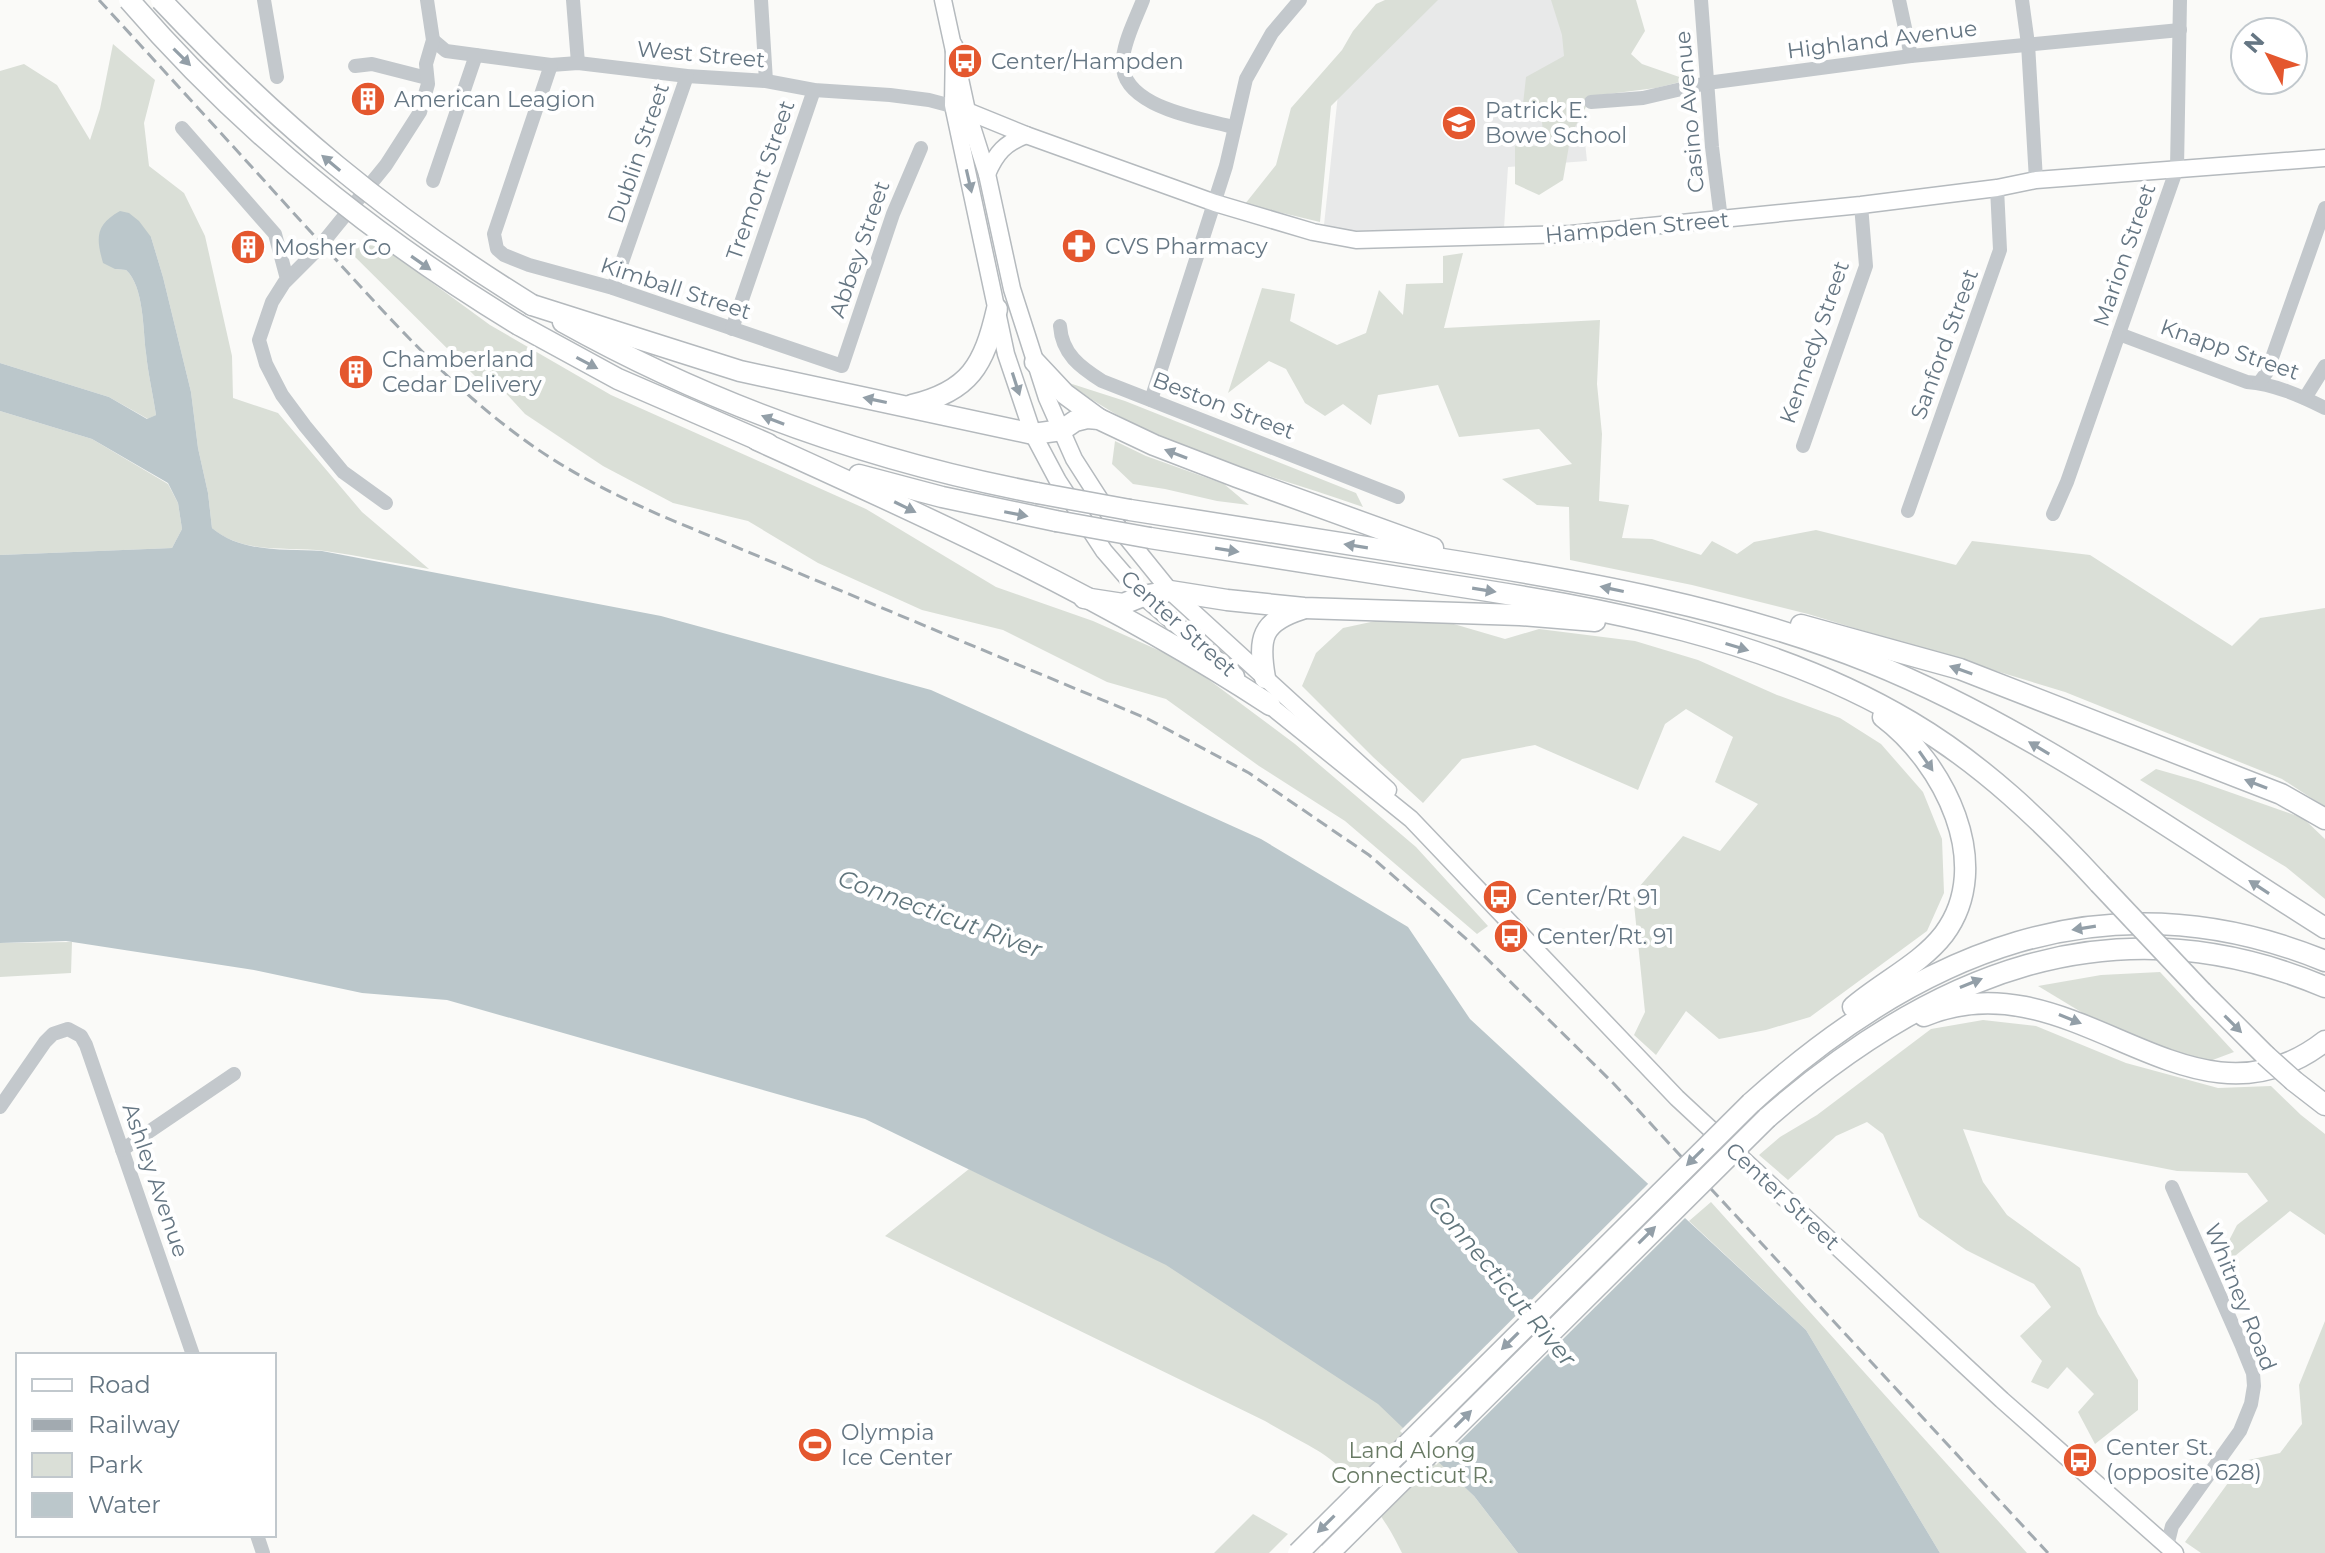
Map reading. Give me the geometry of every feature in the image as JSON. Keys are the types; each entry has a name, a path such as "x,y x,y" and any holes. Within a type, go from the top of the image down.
{"highway":[{"path":"129,0 236,111 344,206 430,268 519,325 641,390 899,504 1194,656 1270,705"},
{"path":"161,0 251,92 340,171 444,249 532,305 656,371 795,429 904,463 1130,510 1592,585 1688,607 1832,648 1901,675 1957,702 2075,769 2325,928"},
{"path":"532,305 599,324 698,359 1033,434 1062,430 1075,421 1087,418 1099,419"},
{"path":"905,407 941,397 969,376 981,362 997,309"},
{"path":"1035,362 1065,394 1099,419 1154,445 1486,566"},
{"path":"757,440 828,465 979,506 1150,538 1546,600 1694,634 1797,667 1873,701 1950,748 2016,800 2265,1055 2325,1105"},
{"path":"1084,598 1123,604 1170,591 1304,608 1537,616 1694,634"},
{"path":"1688,607 1785,621 1951,666 2273,790 2325,819"},
{"path":"1265,678 1260,648 1263,636 1270,624 1283,615 1304,608"},
{"path":"1298,1553 1843,1015 1939,940 1958,909 1964,872 1959,830 1931,766 1882,717 1846,693 1797,667"},
{"path":"1786,1071 1866,1012 1923,979 1982,953 2046,935 2113,924 2187,926 2261,939 2325,961"},
{"path":"1329,1553 1767,1118 1816,1077 1876,1034 1941,996 1991,975 2062,956 2136,949 2190,951 2263,965 2325,987"},
{"path":"1816,1077 1920,1018 1978,1003 2009,1003 2047,1011 2178,1064 2216,1073 2238,1074 2271,1069 2296,1060 2325,1041"}],"main road":[{"name":"Center Street","path":"943,0 954,45 960,108 1006,354 1033,434 1082,520 1104,551 1143,596 1270,705 1411,819 1677,1098 2002,1400 2171,1550"},
{"name":"Center Street","path":"960,108 987,174 1012,289 1035,362 1074,459 1115,523 1170,591 1397,798 1411,819"},
{"name":"Hampden Street","path":"960,108 1215,203 1313,232 1356,240 1571,234 1861,205 1997,188 2036,180 2325,158"},
{"path":"987,174 1001,149 1026,135"}],"street":[{"path":"264,0 277,77"},
{"path":"386,503 343,472 282,395 266,364 259,340 272,302 287,279 316,251 386,165 420,112 427,78 426,64 433,40 427,0"},
{"path":"573,0 578,63"},
{"path":"761,0 766,81"},
{"path":"1143,0 1122,60 1124,76 1138,94 1162,108 1233,127"},
{"path":"1151,400 1226,166 1246,79 1260,51 1300,0"},
{"name":"Casino Avenue","path":"1701,0 1712,147 1721,219"},
{"path":"1899,0 1911,56"},
{"path":"2022,0 2028,44 2036,180"},
{"name":"Marion Street","path":"2053,514 2177,168 2180,0"},
{"name":"Highland Avenue","path":"1591,102 1643,98 1707,83 1911,56 2180,30"},
{"name":"West Street","path":"433,40 446,51 551,65 578,63 687,76 766,81 814,90 890,95 960,108"},
{"path":"433,181 476,55"},
{"path":"355,66 372,64 427,78"},
{"name":"Kimball Street","path":"551,65 494,234 497,249 529,265 613,288 842,366"},
{"name":"Dublin Street","path":"613,288 687,76"},
{"name":"Tremont Street","path":"732,329 814,90"},
{"path":"182,128 275,234 287,279"},
{"name":"Abbey Street","path":"842,366 893,214 921,148"},
{"name":"Sanford Street","path":"1908,511 2000,250 1997,188"},
{"name":"Kennedy Street","path":"1803,446 1866,266 1861,205"},
{"path":"2259,383 2267,372 2325,208"},
{"name":"Beston Street","path":"1060,326 1068,354 1078,366 1102,381 1398,497"},
{"name":"Knapp Street","path":"2119,334 2247,382 2305,398 2325,408"},
{"path":"2305,398 2325,366"},
{"name":"Ashley Avenue","path":"0,1107 53,1034 66,1029 81,1036 192,1353"},
{"path":"122,1150 234,1074"},
{"name":"Whitney Road","path":"2171,1550 2172,1526 2240,1431 2251,1404 2254,1386 2253,1373 2242,1346 2172,1187"}],"shaded area":[{"name":"Patrick E. Bowe School","path":"1405,0 1631,0 1579,86 1587,161 1508,167 1504,228 1354,231 1324,225 1339,85"}],"green space":[{"path":"1385,0 1438,0 1331,106 1320,222 1245,204 1276,165 1291,108 1342,50 1353,31 1376,4"},
{"path":"1551,0 1636,0 1645,31 1631,54 1642,64 1688,80 1656,88 1592,96 1571,134 1563,180 1539,195 1515,184 1515,146 1544,146 1541,109 1523,104 1526,77 1564,56 1562,35"},
{"path":"113,44 155,80 144,123 149,166 184,193 205,236 232,356 233,398 278,413 362,512 429,569 325,551 251,546 224,537 212,528 191,392 151,237 115,269 126,270 136,286 156,415 148,419 109,397 0,363 0,71 24,64 57,85 90,140 100,109"},
{"path":"339,241 383,247 490,325 611,395 866,509 996,587 1093,621 1185,662 1295,744 1416,847 1488,926 1477,934 1345,821 1259,766 1166,699 1107,682 1003,630 922,610 818,563 748,521 673,503 603,466 525,414 503,390 481,382"},
{"path":"1463,253 1444,328 1600,320 1597,384 1602,434 1599,501 1629,505 1622,538 1652,539 1701,555 1712,541 1737,554 1754,542 1816,530 1956,565 1972,541 2090,555 2232,646 2260,618 2325,608 2325,807 2282,779 2065,692 1808,614 1692,585 1570,560 1569,507 1537,505 1502,479 1572,464 1539,429 1459,437 1438,385 1378,395 1371,425 1343,404 1325,416 1305,403 1286,369 1269,361 1228,393 1262,288 1295,294 1290,321 1337,345 1366,333 1379,290 1403,315 1406,284 1443,283 1443,256"},
{"path":"1069,383 1125,401 1356,493 1363,507 1173,442 1101,406"},
{"path":"0,411 92,439 168,484 178,503 182,529 172,548 0,555"},
{"path":"1115,441 1146,456 1224,484 1249,505 1133,484 1112,464"},
{"path":"1380,620 1440,620 1505,639 1539,629 1635,641 1698,660 1777,695 1840,718 1881,744 1923,792 1942,839 1944,893 1927,931 1810,1017 1719,1039 1686,1011 1656,1055 1634,1035 1645,1012 1633,894 1683,836 1720,851 1758,804 1715,782 1733,737 1686,709 1665,724 1638,790 1535,745 1462,759 1423,803 1302,686 1316,653 1343,628"},
{"path":"2156,769 2303,818 2325,839 2325,899 2286,867 2140,780"},
{"path":"72,942 71,973 0,977 0,943"},
{"path":"2160,972 2234,1052 2202,1064 2101,1024 2038,986 2101,975"},
{"path":"1983,1020 2036,1026 2126,1063 2218,1088 2271,1086 2325,1134 2325,1235 2290,1211 2230,1260 2221,1256 2237,1225 2268,1201 2247,1173 2177,1171 1963,1129 1983,1182 2007,1215 2080,1268 2098,1314 2138,1380 2138,1410 2095,1444 2078,1412 2094,1394 2067,1367 2048,1389 2031,1382 2042,1361 2020,1336 2051,1307 2034,1284 1966,1250 1919,1217 1883,1134 1867,1122 1836,1136 1788,1180 1759,1155 1931,1029"},
{"name":"Land Along Connecticut R.","path":"969,1169 1302,1320 1474,1496 1518,1553 1402,1553 1367,1497 1345,1472 1320,1452 1265,1421 885,1236"},
{"path":"1711,1202 2027,1553 1940,1553 1806,1330 1689,1221"},
{"path":"2325,1321 2325,1553 2201,1553 2185,1542 2244,1461 2280,1453 2302,1424 2299,1385"},
{"path":"1253,1514 1288,1534 1269,1553 1214,1553"}],"water":[{"name":"Connecticut River","path":"120,211 129,213 139,221 151,237 163,277 191,392 212,528 250,546 322,551 661,616 931,690 1261,839 1408,927 1470,1019 1806,1330 1940,1553 1518,1553 1474,1496 1378,1404 1166,1265 865,1119 447,1000 362,993 254,970 66,941 0,943 0,555 172,548 182,529 178,503 168,483 92,439 0,411 0,363 109,397 147,419 156,415 142,309 136,286 126,270 103,263 99,246 102,227"}],"pier":[{"path":"1651,1181 1688,1215 1436,1465 1400,1431"}],"railway":[{"path":"99,0 431,361 536,448 588,480 662,516 1148,719 1249,773 1369,855 1470,942 1614,1084 2048,1553"}],"place":[{"name":"Center/Hampden","path":"965,61"},
{"name":"American Leagion","path":"368,99"},
{"name":"Patrick E. Bowe School","path":"1459,123"},
{"name":"CVS Pharmacy","path":"1079,246"},
{"name":"Mosher Co","path":"248,247"},
{"name":"Chamberland Cedar Delivery","path":"356,372"},
{"name":"Center/Rt 91","path":"1500,897"},
{"name":"Center/Rt. 91","path":"1511,936"},
{"name":"Olympia Ice Center","path":"815,1445"},
{"name":"Center St. (opposite 628)","path":"2080,1460"}]}
